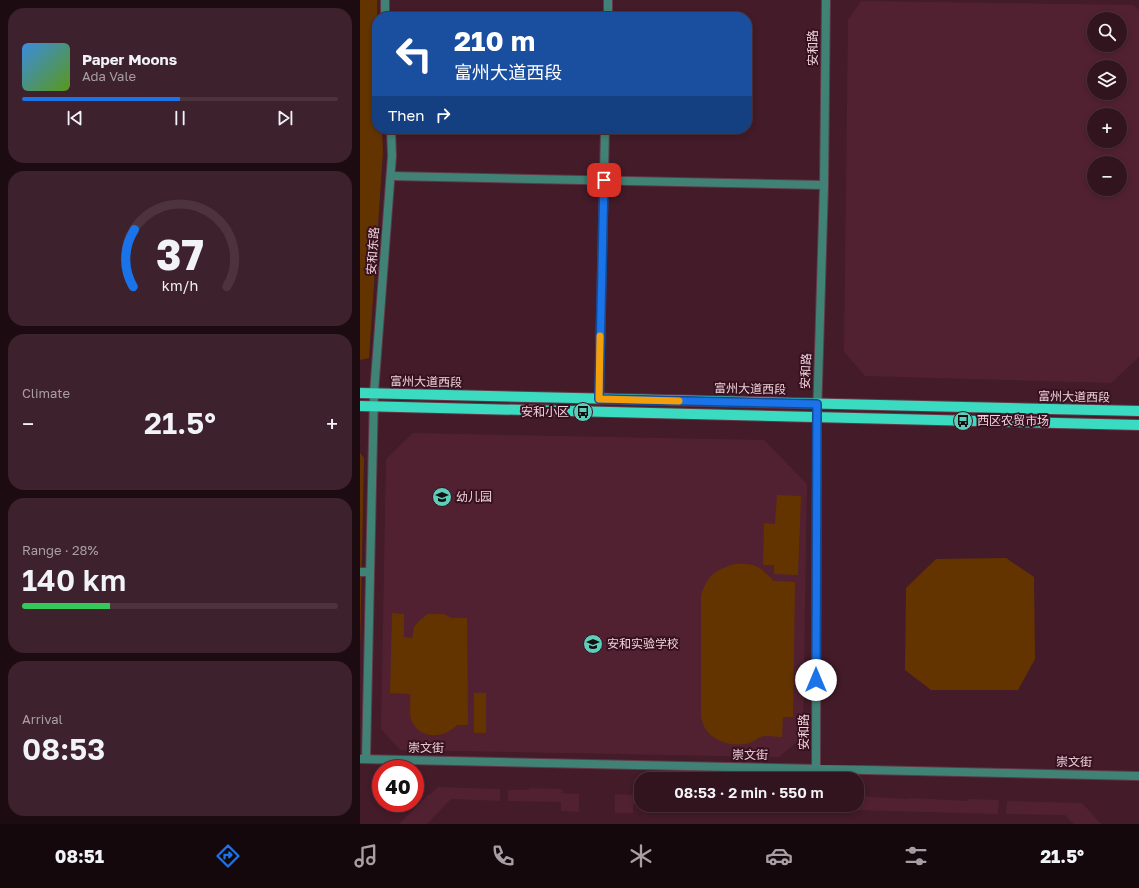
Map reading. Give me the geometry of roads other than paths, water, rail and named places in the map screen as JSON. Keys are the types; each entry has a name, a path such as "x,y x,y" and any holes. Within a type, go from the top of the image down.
{"main road":[{"name":"富州大道西段","path":"360,393 1139,411"},
{"path":"360,406 1139,425"}],"street":[{"path":"385,0 385,12"},
{"path":"608,0 608,12"},
{"name":"安和路","path":"816,768 817,404 824,185 826,0"},
{"name":"安和东路","path":"363,759 370,572 374,393 391,176 391,134"},
{"path":"599,399 605,134"},
{"path":"391,176 824,185"},
{"path":"360,572 370,572"},
{"name":"崇文街","path":"363,759 1139,776"}],"place":[{"name":"安和小区","path":"583,412"},
{"name":"西区农贸市场","path":"963,421"},
{"name":"幼儿园","path":"442,497"},
{"name":"安和实验学校","path":"593,644"}]}
